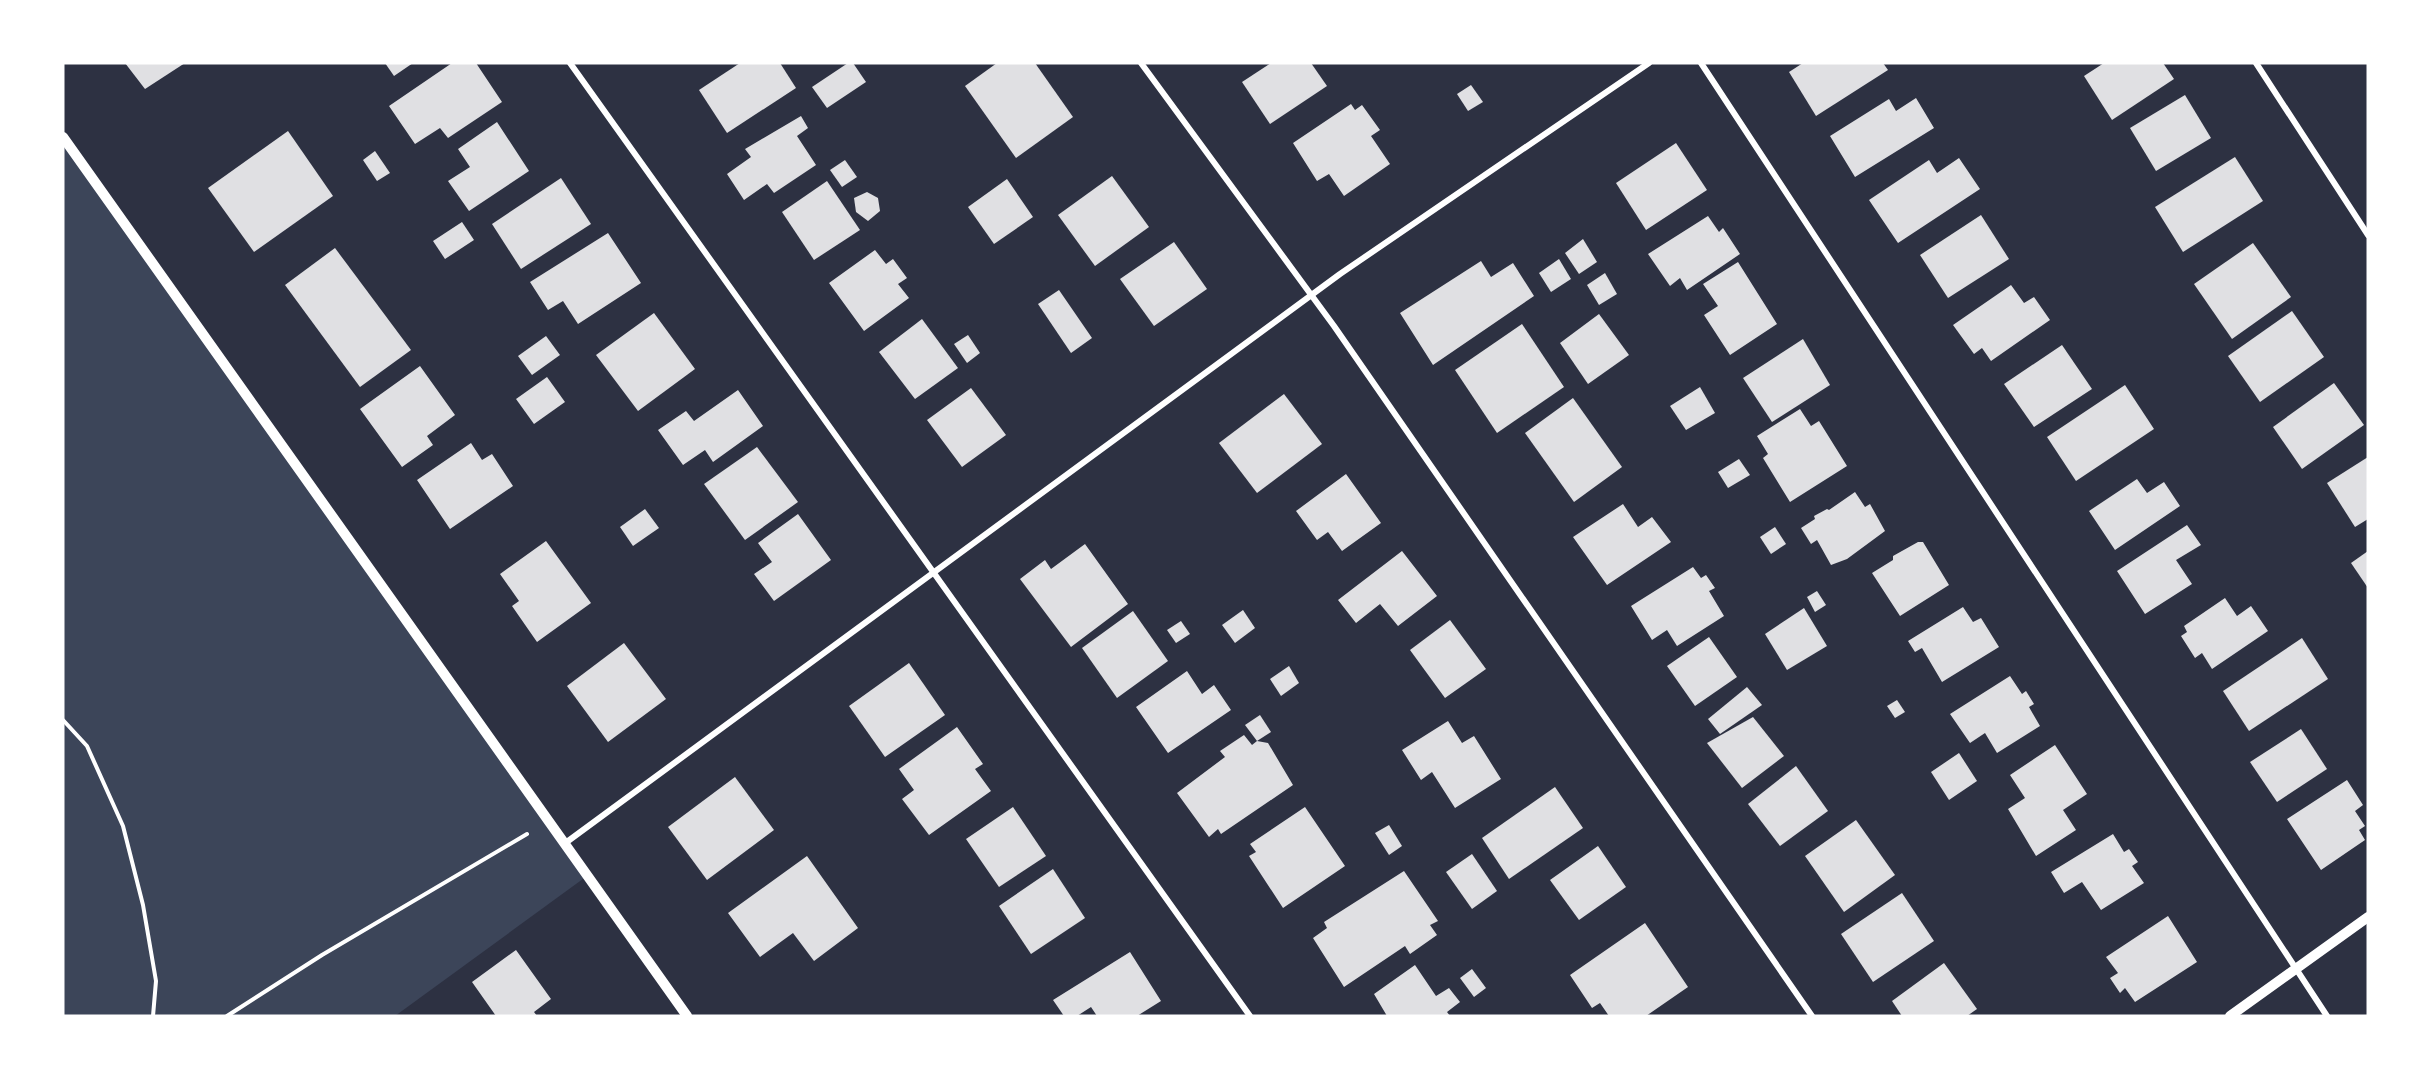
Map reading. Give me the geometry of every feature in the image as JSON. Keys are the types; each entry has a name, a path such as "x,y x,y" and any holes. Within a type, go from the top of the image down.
{"street":[{"path":"570,63 1250,1016"},
{"path":"1141,63 1311,297 1812,1016"},
{"path":"563,844 1340,274 1649,63"},
{"path":"1701,63 2327,1016"},
{"path":"2256,63 2368,235"},
{"path":"63,137 687,1016"},
{"path":"2230,1016 2368,917"}],"path":[{"path":"63,720 87,746 123,826 143,905 156,981 153,1016"},
{"path":"227,1016 322,955 549,821"}],"shaded area":[{"path":"63,137 587,876 395,1016 63,1016"}],"building":[{"path":"125,63 185,63 145,89"},
{"path":"385,63 413,63 394,76"},
{"path":"452,63 476,63 502,102 448,138 440,128 415,144 389,106"},
{"path":"740,63 780,63 796,88 727,133 699,90"},
{"path":"848,63 853,63 866,82 827,108 812,87"},
{"path":"997,63 1035,63 1073,117 1016,158 965,86"},
{"path":"1271,63 1311,63 1327,86 1270,124 1242,82"},
{"path":"1803,63 1883,63 1888,70 1816,116 1789,72"},
{"path":"2104,63 2163,63 2174,79 2112,120 2084,76"},
{"path":"1471,85 1483,102 1468,111 1457,94"},
{"path":"2185,95 2211,138 2156,171 2130,128"},
{"path":"1916,98 1934,128 1855,177 1830,136 1889,99 1896,111"},
{"path":"1351,104 1355,110 1362,105 1380,130 1371,136 1390,164 1344,196 1329,174 1317,181 1293,143"},
{"path":"801,116 808,128 797,136 816,165 774,193 767,184 744,200 727,174 751,157 745,149"},
{"path":"497,122 529,171 469,211 448,181 470,167 458,149"},
{"path":"288,131 333,196 254,252 208,188"},
{"path":"1676,143 1707,190 1646,230 1616,183"},
{"path":"375,151 390,173 377,181 363,160"},
{"path":"2235,157 2263,201 2183,252 2155,207"},
{"path":"1959,158 1980,189 1898,243 1869,200 1929,160 1937,173"},
{"path":"845,160 857,177 842,187 830,170"},
{"path":"1112,176 1149,227 1095,266 1058,215"},
{"path":"561,178 591,224 521,269 492,224"},
{"path":"1007,179 1033,217 994,244 968,207"},
{"path":"827,181 860,230 814,260 782,212"},
{"path":"867,192 878,198 880,211 868,221 856,212 854,198"},
{"path":"1981,215 2009,259 1948,298 1920,255"},
{"path":"1708,216 1719,232 1723,228 1740,254 1687,290 1680,278 1670,286 1648,254"},
{"path":"462,222 474,240 445,259 433,241"},
{"path":"608,233 641,283 578,324 563,301 548,310 530,282"},
{"path":"1583,239 1597,262 1579,274 1565,253"},
{"path":"1174,242 1207,289 1154,326 1120,279"},
{"path":"2253,243 2291,297 2232,339 2194,284"},
{"path":"335,248 411,350 360,387 285,285"},
{"path":"875,250 886,264 893,259 907,278 898,284 909,298 864,331 829,283"},
{"path":"1559,259 1571,279 1551,292 1539,273"},
{"path":"1481,261 1491,277 1513,263 1534,296 1433,365 1400,313"},
{"path":"1738,262 1777,324 1730,355 1704,315 1718,306 1703,284"},
{"path":"1605,273 1617,294 1599,305 1587,285"},
{"path":"2011,285 2024,303 2034,297 2050,320 1991,361 1982,348 1974,354 1953,325"},
{"path":"1059,290 1092,338 1071,353 1038,304"},
{"path":"2292,311 2324,357 2260,402 2228,356"},
{"path":"654,313 695,369 638,411 596,355"},
{"path":"1599,314 1629,355 1588,384 1560,343"},
{"path":"922,319 958,368 915,399 879,352"},
{"path":"1522,324 1564,387 1497,433 1455,370"},
{"path":"968,335 980,353 967,363 954,344"},
{"path":"546,336 560,355 532,375 518,356"},
{"path":"1803,339 1830,385 1772,422 1743,378"},
{"path":"2062,345 2092,389 2034,427 2004,384"},
{"path":"420,366 455,415 427,436 433,445 402,467 360,409"},
{"path":"547,377 565,402 534,424 516,399"},
{"path":"2334,383 2364,425 2302,469 2273,427"},
{"path":"2125,385 2154,429 2076,481 2047,437"},
{"path":"1700,387 1715,413 1686,430 1670,406"},
{"path":"971,388 1006,435 962,467 927,420"},
{"path":"738,390 763,426 713,462 705,450 683,465 658,430 686,411 694,421"},
{"path":"1284,394 1322,444 1257,493 1219,443"},
{"path":"1573,398 1622,467 1574,502 1525,433"},
{"path":"1800,409 1811,426 1819,421 1847,466 1790,502 1763,458 1768,454 1757,436"},
{"path":"471,443 482,460 492,454 513,486 450,529 417,480"},
{"path":"757,447 798,502 745,540 704,484"},
{"path":"2368,457 2368,519 2355,527 2327,483"},
{"path":"1739,459 1750,475 1728,488 1718,472"},
{"path":"1346,474 1381,523 1342,551 1328,532 1317,540 1296,511"},
{"path":"2137,479 2147,493 2164,482 2180,506 2115,550 2089,511"},
{"path":"1855,492 1865,507 1870,504 1885,531 1847,559 1831,565 1817,540 1811,544 1801,528 1815,519 1814,516 1829,510"},
{"path":"1623,504 1638,527 1652,517 1671,542 1607,585 1573,537"},
{"path":"645,509 659,528 633,546 620,527"},
{"path":"798,514 831,560 774,601 754,574 772,562 758,543"},
{"path":"2187,525 2201,545 2176,560 2192,584 2145,614 2117,571"},
{"path":"1775,527 1786,544 1771,554 1760,537"},
{"path":"546,541 591,603 537,642 512,606 519,601 500,574"},
{"path":"1918,542 1923,542 1949,585 1900,616 1872,573 1893,560 1893,556"},
{"path":"1085,544 1128,604 1071,647 1020,579 1045,560 1051,569"},
{"path":"1402,551 1437,596 1398,626 1380,604 1356,623 1338,600"},
{"path":"2368,551 2368,588 2351,563"},
{"path":"1693,567 1701,578 1706,575 1715,588 1709,591 1724,616 1677,646 1667,630 1652,640 1631,606"},
{"path":"1817,591 1826,605 1815,612 1807,597"},
{"path":"2225,598 2237,616 2251,606 2268,631 2212,669 2202,653 2195,658 2181,636 2187,632 2184,626"},
{"path":"1963,607 1973,622 1981,618 1999,647 1942,682 1922,648 1915,652 1908,641"},
{"path":"1804,608 1827,646 1787,670 1765,634"},
{"path":"1243,610 1255,628 1235,643 1222,625"},
{"path":"1133,611 1168,661 1117,698 1082,648"},
{"path":"1450,620 1486,669 1445,698 1410,650"},
{"path":"1181,621 1190,634 1176,643 1167,630"},
{"path":"1709,637 1737,677 1695,706 1667,666"},
{"path":"2302,638 2328,679 2249,731 2223,691"},
{"path":"624,643 666,699 608,742 567,686"},
{"path":"909,663 945,715 885,757 849,706"},
{"path":"1289,666 1299,683 1281,696 1270,679"},
{"path":"1187,671 1202,694 1214,685 1231,710 1168,753 1136,707"},
{"path":"2010,676 2022,694 2026,691 2034,704 2029,707 2040,726 1997,753 1985,733 1970,743 1950,714"},
{"path":"1747,687 1762,705 1720,734 1708,719"},
{"path":"1897,700 1905,712 1895,718 1887,706"},
{"path":"1260,715 1271,732 1257,741 1245,725"},
{"path":"1753,717 1784,756 1742,788 1707,743"},
{"path":"1448,721 1462,743 1474,736 1501,779 1455,808 1432,772 1421,780 1402,750"},
{"path":"957,727 983,764 975,769 991,791 929,835 902,799 914,790 899,769"},
{"path":"2301,729 2327,769 2277,802 2250,762"},
{"path":"1244,735 1252,745 1257,741 1268,743 1293,785 1221,834 1218,829 1209,837 1177,793 1225,757 1220,751"},
{"path":"2055,745 2087,794 2063,810 2076,830 2036,856 2008,809 2025,798 2010,775"},
{"path":"1959,753 1977,781 1949,800 1931,772"},
{"path":"1796,766 1828,811 1780,846 1748,804"},
{"path":"735,777 774,830 707,880 668,827"},
{"path":"2347,780 2363,805 2355,811 2365,826 2359,830 2365,840 2321,870 2287,819"},
{"path":"1555,787 1583,828 1509,879 1482,838"},
{"path":"1013,807 1046,856 999,887 966,839"},
{"path":"1305,807 1345,866 1283,908 1249,856 1256,852 1250,844"},
{"path":"1856,820 1895,875 1844,912 1805,856"},
{"path":"1389,825 1402,846 1389,855 1375,833"},
{"path":"2113,834 2124,852 2129,849 2138,862 2132,866 2144,883 2101,910 2082,882 2064,893 2051,872"},
{"path":"1598,846 1626,887 1579,920 1550,880"},
{"path":"1472,854 1497,891 1472,909 1446,872"},
{"path":"807,856 858,928 814,961 793,933 760,957 728,913"},
{"path":"1053,869 1085,918 1031,954 999,906"},
{"path":"1404,871 1438,921 1430,925 1437,935 1410,954 1405,946 1344,987 1313,938 1327,928 1324,922"},
{"path":"1902,893 1934,941 1873,982 1841,934"},
{"path":"2168,916 2197,962 2135,1002 2125,988 2120,993 2110,978 2118,973 2106,957"},
{"path":"1645,923 1688,987 1646,1016 1609,1016 1600,1003 1592,1008 1570,975"},
{"path":"516,950 551,999 534,1012 537,1016 496,1016 472,982"},
{"path":"1130,952 1161,1001 1137,1016 1097,1016 1091,1007 1077,1016 1064,1016 1053,1000"},
{"path":"1944,963 1977,1009 1967,1016 1902,1016 1892,1001"},
{"path":"1415,965 1436,996 1449,988 1460,1002 1447,1012 1450,1016 1387,1016 1374,994"},
{"path":"1472,969 1486,988 1474,997 1460,978"}]}
